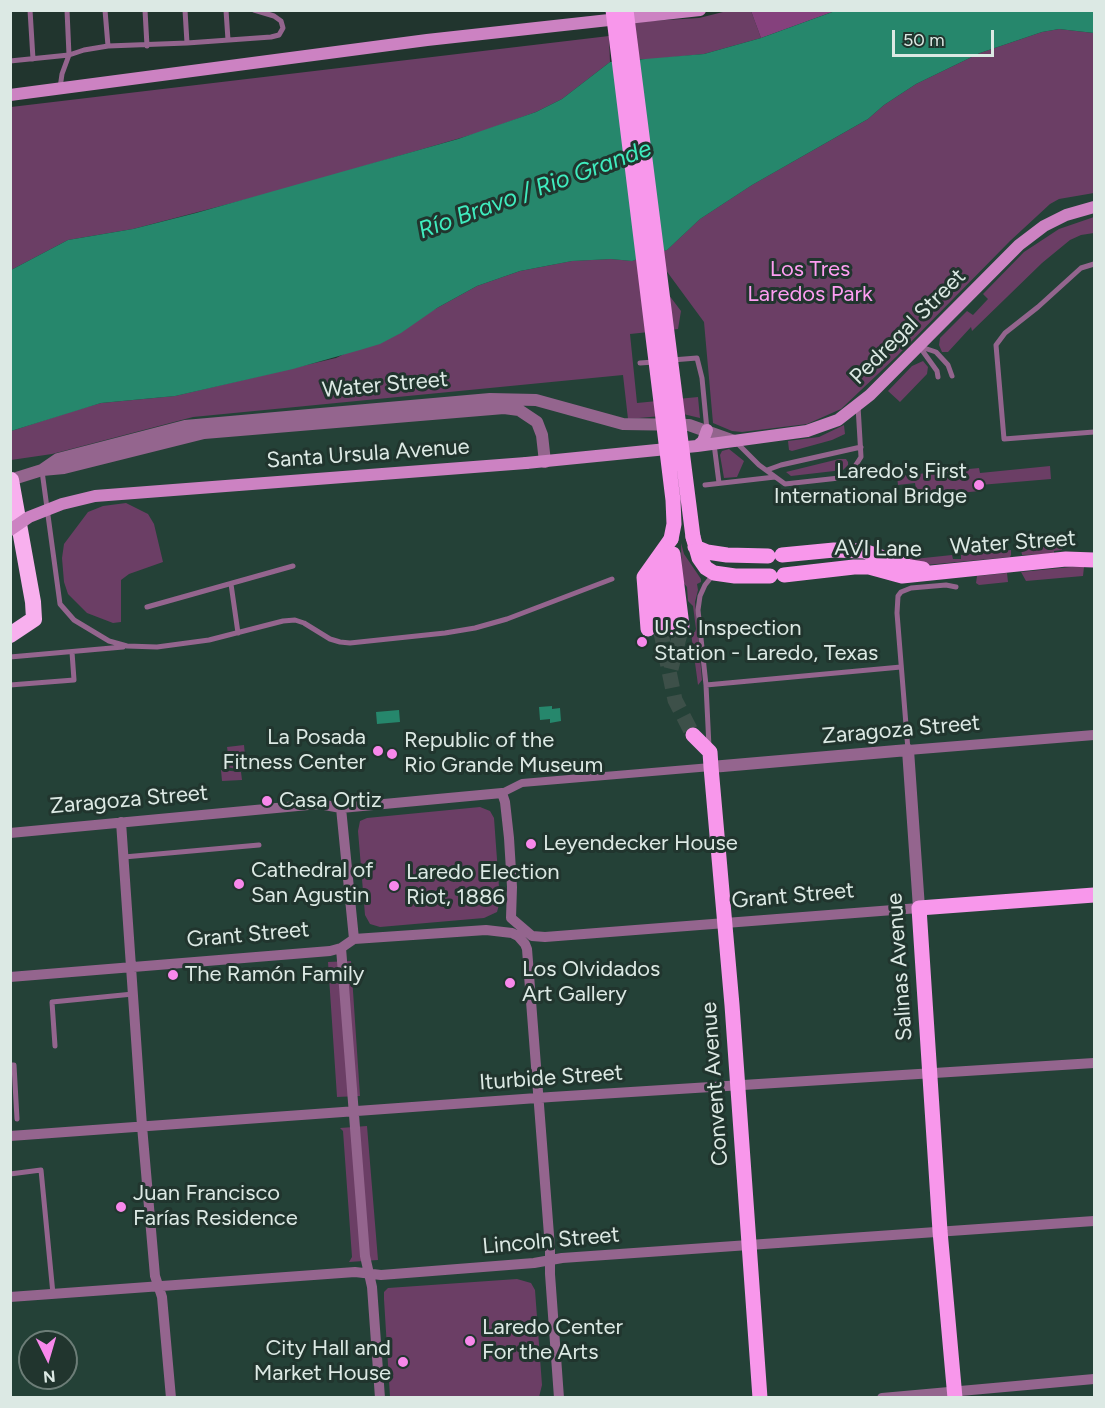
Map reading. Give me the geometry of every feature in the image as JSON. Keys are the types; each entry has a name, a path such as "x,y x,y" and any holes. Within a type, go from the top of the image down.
{"highway":[{"path":"10,635 34,619 11,480"}],"main road":[{"path":"613,10 674,500 674,524 655,575 665,628 670,539"},
{"path":"626,10 694,542 699,558 706,568 714,573"},
{"path":"10,95 427,40 700,10"},
{"name":"Pedregal Street","path":"735,441 819,428 838,420 858,406 1019,245 1044,226 1066,215 1095,207"},
{"path":"697,446 703,441 707,430"},
{"name":"Santa Ursula Avenue","path":"10,530 29,518 62,504 95,496 545,462 735,441"},
{"path":"694,542 707,552 727,555 775,555 834,550 864,551 910,567 935,571"},
{"name":"Water Street","path":"935,571 1066,559 1095,560"},
{"name":"AVI Lane","path":"714,573 735,576 777,576 854,567 869,567 902,576 935,571"},
{"path":"693,735 711,759"},
{"name":"Convent Avenue","path":"711,759 738,1085 760,1398"},
{"name":"Grant Street","path":"919,908 1095,896"},
{"name":"Salinas Avenue","path":"919,908 940,1232 955,1395"}],"street":[{"name":"Water Street","path":"42,470 58,459 185,426 490,399 536,400 623,424 690,425 735,441"},
{"name":"Water Street","path":"11,480 42,470 64,468 204,433 504,408 519,410 537,422 542,435 545,462"},
{"name":"Zaragoza Street","path":"711,759 908,750 1095,735"},
{"name":"Salinas Avenue","path":"908,750 919,908"},
{"path":"559,1398 527,938 511,918 509,838 506,802 502,793 522,783 711,759"},
{"name":"Zaragoza Street","path":"10,833 320,804 342,808 502,793"},
{"path":"342,808 354,939"},
{"path":"121,822 155,1276 160,1286 171,1398"},
{"name":"Grant Street","path":"10,977 341,948 354,939 486,930 512,933 527,938 919,908"},
{"name":"Grant Street","path":"486,930 511,918"},
{"path":"341,948 365,1262 372,1287 380,1398"},
{"name":"Iturbide Street","path":"10,1136 354,1110 1095,1063"},
{"name":"Lincoln Street","path":"10,1297 369,1273 381,1275 534,1263 550,1259 1095,1221"},
{"path":"882,1398 955,1395 969,1389 1095,1379"}],"lane":[{"path":"30,10 33,59"},
{"path":"60,88 69,55 67,10"},
{"path":"105,10 108,46"},
{"path":"145,10 147,46"},
{"path":"185,10 187,43"},
{"path":"226,10 228,40"},
{"path":"10,62 69,55 108,46 147,46 271,37 279,34 283,28 281,21 274,16 254,10"},
{"path":"1095,264 1081,268 1005,333 996,345 1004,439 1095,432"},
{"path":"919,346 936,352 948,365 952,376"},
{"path":"919,346 937,371 938,377"},
{"path":"640,363 697,358 702,378 707,430"},
{"path":"735,441 785,483 848,477 861,457 858,406"},
{"path":"714,444 719,483"},
{"path":"767,470 861,447"},
{"path":"42,470 60,604 74,620 109,641 127,646"},
{"path":"705,484 776,477"},
{"path":"147,607 293,566"},
{"name":"Convent Avenue","path":"711,759 698,610 700,596 714,573"},
{"name":"Salinas Avenue","path":"902,576 897,613 908,750"},
{"path":"10,657 127,646 157,647 238,633 295,620 330,639 350,643 445,633 500,622 612,579"},
{"path":"231,584 238,633"},
{"path":"898,596 901,592 911,588 946,585 956,587"},
{"path":"10,685 74,680 72,652"},
{"path":"706,685 901,667"},
{"path":"124,857 259,845"},
{"path":"55,1046 52,1002 133,994"},
{"path":"10,1065 14,1065 17,1119"},
{"path":"10,1174 41,1170 53,1294"}],"shaded area":[{"path":"751,11 835,11 761,38"},
{"path":"1094,33 1094,1397 11,1397 10,431 336,358"}],"green space":[{"path":"727,11 751,11 761,38 704,54 655,59 621,59 616,23 699,18"},
{"name":"Los Tres Laredos Park","path":"1059,29 1094,33 1094,193 1059,199 1050,204 841,409 807,424 742,432 732,431 713,423 704,322 654,254 667,250 700,219 752,185 868,119 884,105 916,84 980,53 1042,32"},
{"path":"609,36 610,62 562,99 536,112 481,132 286,189 133,229 68,240 11,270 11,107"},
{"path":"1094,217 1094,233 1070,240 1042,263 972,331 971,327 948,352 942,352 939,345 940,338 967,311 973,315 988,299 983,294 1024,252 1059,229"},
{"path":"641,258 681,311 678,329 630,334 637,403 698,397 700,418 683,414 628,419 623,375 193,417 52,454 11,460 11,431 76,410 101,403 175,396 336,358 477,286 520,271 572,261 611,259 632,261"},
{"path":"923,361 928,367 927,374 900,402 888,391 912,366"},
{"path":"844,425 845,434 832,440 789,450 788,441 819,437"},
{"path":"729,449 744,461 737,477 724,478 720,455 722,451"},
{"path":"846,459 848,462 843,470 791,476 786,472"},
{"path":"1050,466 1051,479 980,485 980,491 917,497 915,483 898,485 897,476 979,468 980,473"},
{"path":"126,503 148,514 154,524 163,562 129,574 121,580 121,622 113,623 87,613 68,594 64,582 62,558 64,544 88,512 103,506"},
{"path":"681,543 684,554 701,579 701,582 697,584 695,602 702,680 698,685 691,633 696,629 693,606 688,601 687,587 682,581"},
{"path":"1062,545 1062,550 1054,551 1054,554 1022,555 1021,549"},
{"path":"898,548 914,559 952,555 953,559 961,559 961,555 1011,550 1011,555 1010,557 926,565 909,561 901,556"},
{"path":"1084,567 1083,576 1026,581 1021,572"},
{"path":"1007,573 1008,582 979,585 976,583 977,576"},
{"path":"244,745 245,755 237,761 237,769 226,767 229,761 227,747"},
{"path":"221,770 241,772 242,780 222,781"},
{"path":"480,807 490,811 494,818 500,901 497,912 484,918 380,927 370,924 365,915 358,831 360,821 367,818"},
{"path":"351,961 360,1096 337,1097 328,962"},
{"path":"367,1126 378,1260 349,1262 352,1257 343,1131 340,1128"},
{"path":"517,1279 531,1283 535,1290 542,1385 539,1397 390,1397 384,1299 384,1292 388,1288"}],"water":[{"name":"Río Bravo / Rio Grande","path":"835,11 1094,11 1094,33 1059,29 1042,32 980,53 916,84 884,105 868,119 752,185 700,219 667,250 632,261 611,259 572,261 520,271 477,286 380,344 293,369 175,396 101,403 11,431 11,270 68,240 133,229 196,213 458,139 536,112 562,99 610,62 704,54 761,38"},
{"path":"552,706 552,709 560,708 561,721 550,723 550,719 540,720 539,707"},
{"path":"399,710 400,722 377,724 376,712"}],"tunnel":[{"path":"671,669 682,626"},
{"path":"660,628 675,700 693,735"}],"place":[{"name":"Laredo's First International Bridge","path":"979,485"},
{"name":"U.S. Inspection Station - Laredo, Texas","path":"642,642"},
{"name":"La Posada Fitness Center","path":"378,751"},
{"name":"Republic of the Rio Grande Museum","path":"392,754"},
{"name":"Casa Ortiz","path":"267,801"},
{"name":"Leyendecker House","path":"531,844"},
{"name":"Cathedral of San Agustin","path":"239,884"},
{"name":"Laredo Election Riot, 1886","path":"394,886"},
{"name":"The Ramón Family","path":"173,975"},
{"name":"Los Olvidados Art Gallery","path":"510,983"},
{"name":"Juan Francisco Farías Residence","path":"121,1207"},
{"name":"Laredo Center For the Arts","path":"470,1341"},
{"name":"City Hall and Market House","path":"403,1362"}]}
